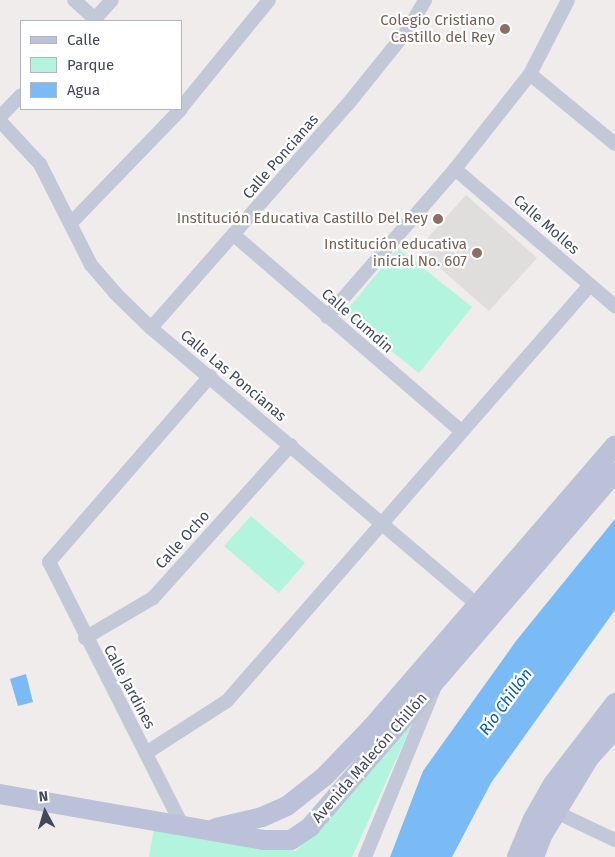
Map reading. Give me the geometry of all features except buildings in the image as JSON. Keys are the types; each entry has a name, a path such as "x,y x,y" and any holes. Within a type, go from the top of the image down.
{"street":[{"path":"74,0 94,20 112,0"},
{"path":"182,108 269,0"},
{"name":"Calle Poncianas","path":"151,328 348,104 410,28 426,0"},
{"path":"327,317 455,169 530,74 568,0"},
{"path":"530,74 615,144"},
{"path":"0,116 20,96"},
{"path":"71,223 180,110"},
{"name":"Calle Las Poncianas","path":"0,121 40,164 91,264 151,328 210,376 484,611"},
{"name":"Calle Molles","path":"455,169 615,306"},
{"name":"Calle Cumdin","path":"234,235 460,430"},
{"path":"146,753 227,701 383,524 460,430 590,285"},
{"name":"Calle Jardines","path":"182,825 85,638 49,562 210,376"},
{"name":"Calle Ocho","path":"85,638 153,598 290,445"},
{"name":"Avenida Malecón Chillón","path":"209,830 264,840 291,840 310,827 438,680 484,611 615,445"},
{"name":"Avenida Malecón Chillón","path":"209,830 262,817 287,806 325,776 615,472"},
{"path":"365,857 438,680"},
{"path":"517,857 553,784 615,703"},
{"path":"534,857 556,812 589,758 615,729"},
{"path":"0,794 209,830"},
{"path":"556,812 615,840"}],"shaded area":[{"name":"Institución educativa inicial No. 607","path":"466,195 537,258 489,311 418,249"}],"green space":[{"path":"398,248 472,307 419,373 344,314"},
{"path":"251,516 305,563 279,593 224,546"},
{"path":"413,722 352,857 149,857 154,828 296,851"}],"water":[{"name":"Río Chillón","path":"615,519 615,610 491,783 452,857 390,857 423,771 516,641"},
{"path":"26,674 33,702 18,706 10,679"}],"place":[{"name":"Colegio Cristiano Castillo del Rey","path":"505,29"},
{"name":"Institución Educativa Castillo Del Rey","path":"438,219"},
{"name":"Institución educativa inicial No. 607","path":"477,253"}]}
